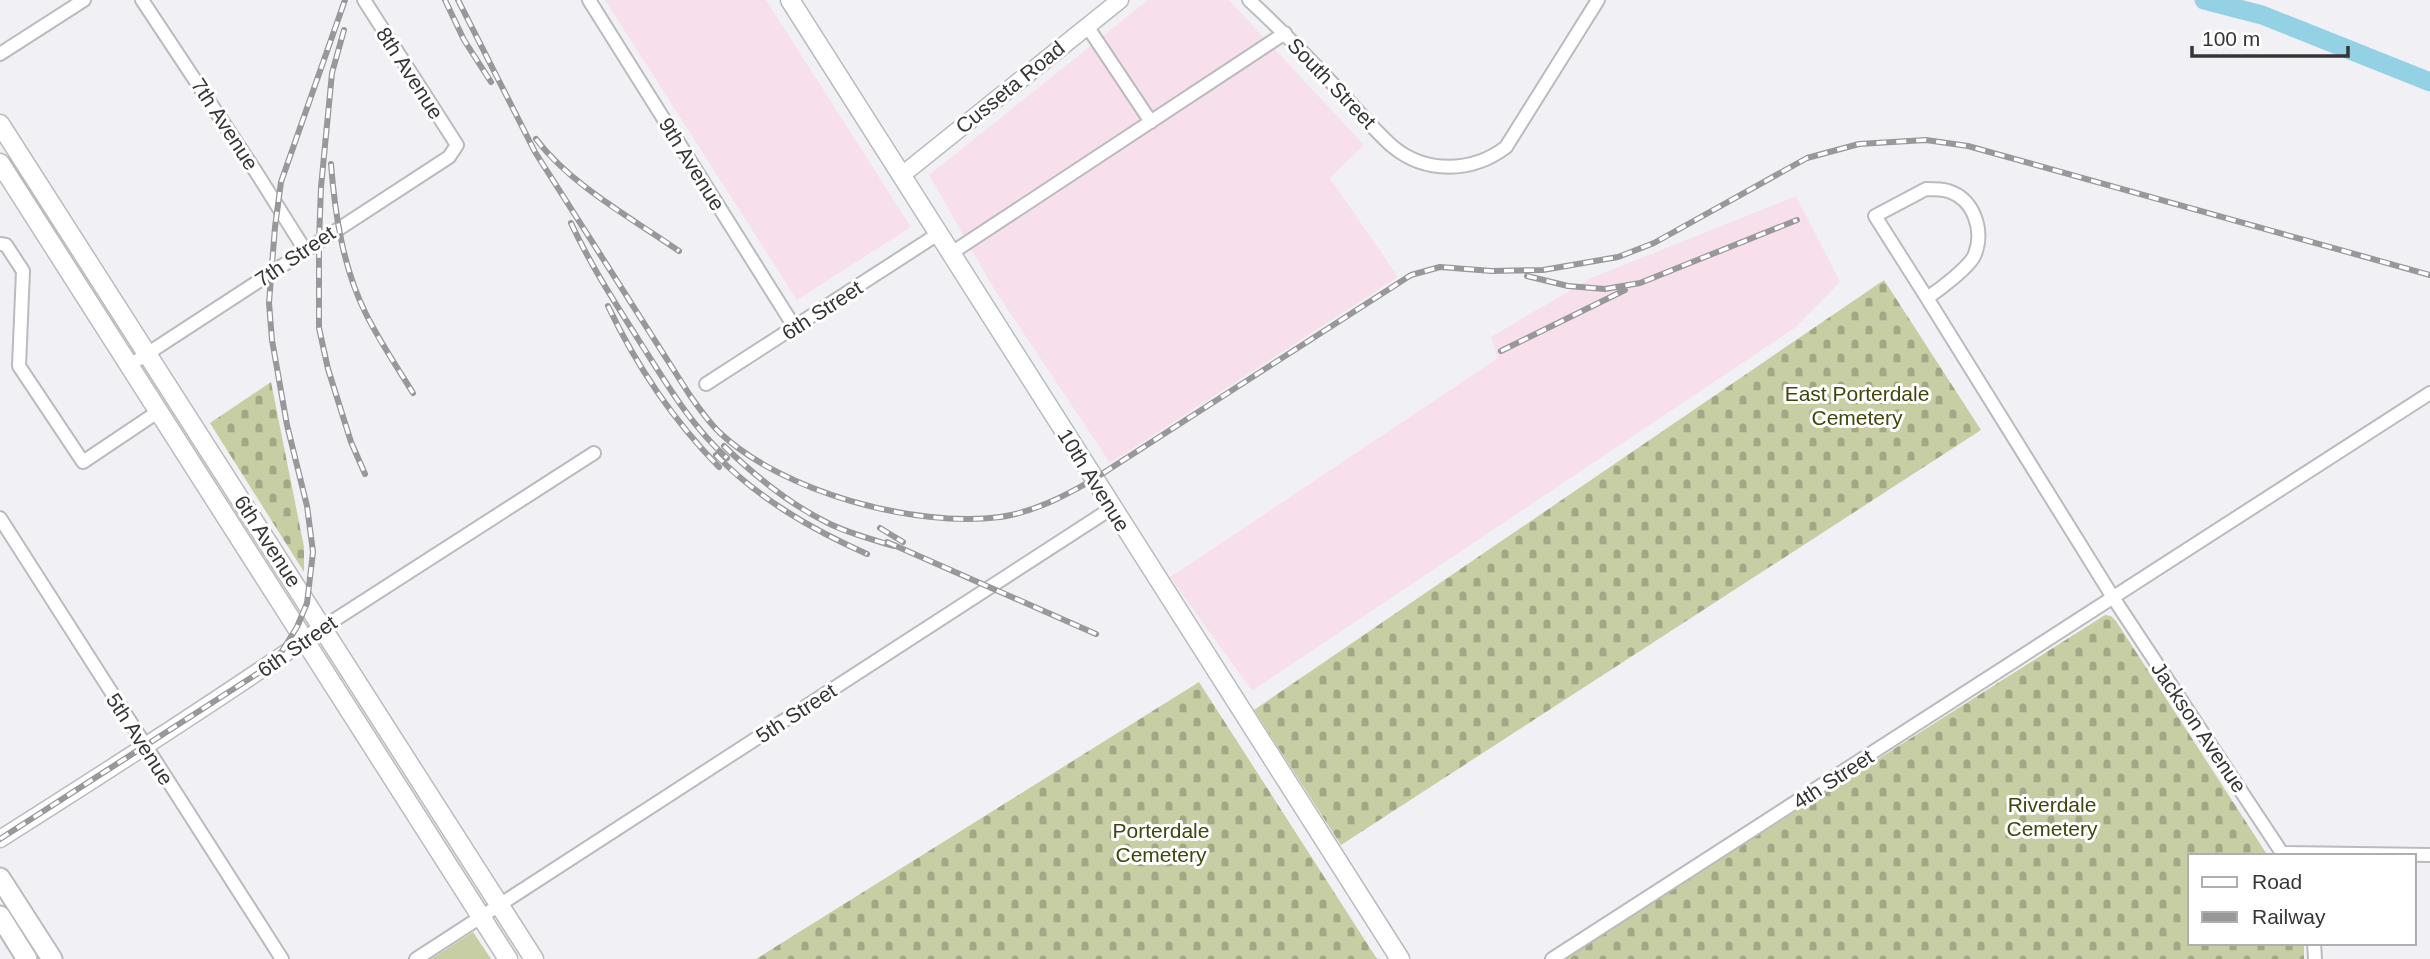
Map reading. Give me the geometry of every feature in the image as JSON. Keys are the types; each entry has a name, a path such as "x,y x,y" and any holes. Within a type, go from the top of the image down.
{"main road":[{"name":"10th Avenue","path":"790,0 1400,959"},
{"name":"6th Avenue","path":"0,124 534,959"},
{"name":"6th Avenue","path":"0,163 508,959"},
{"path":"0,878 52,959"},
{"path":"0,916 27,959"}],"street":[{"path":"0,54 84,0"},
{"name":"7th Avenue","path":"142,0 305,250"},
{"name":"8th Avenue","path":"364,0 457,145"},
{"name":"9th Avenue","path":"589,0 795,328"},
{"name":"Cusseta Road","path":"902,175 1120,0"},
{"path":"1249,0 1285,33"},
{"name":"South Street","path":"950,254 1285,33 1392,145 1419,161 1449,167 1464,166 1494,157 1506,147 1598,0"},
{"path":"1087,26 1151,122"},
{"name":"7th Street","path":"130,365 449,157 457,145"},
{"name":"Jackson Avenue","path":"1927,298 1944,287 1975,256 1979,231 1972,208 1950,191 1926,189 1875,216 2114,599 2283,854"},
{"name":"6th Street","path":"706,384 938,234"},
{"path":"0,244 6,245 23,271 19,366 83,462 159,411"},
{"name":"4th Street","path":"1552,959 2430,393"},
{"name":"6th Street","path":"0,839 594,453"},
{"name":"5th Street","path":"416,959 1112,508"},
{"name":"5th Avenue","path":"0,518 282,959"}],"shaded area":[{"path":"605,0 766,0 911,227 797,300"},
{"path":"1148,0 1229,0 1364,145 1330,178 1398,277 1110,463 994,289 929,175"},
{"path":"1796,196 1840,282 1796,327 1252,691 1170,577 1498,358 1491,337 1591,278"}],"green space":[{"name":"East Porterdale Cemetery","path":"1884,280 1981,430 1341,845 1254,710"},
{"path":"271,382 304,547 304,572 210,423"},
{"name":"Riverdale Cemetery","path":"2105,615 2116,621 2267,854 2188,854 2188,945 2304,945 2304,959 1563,959"},
{"name":"Porterdale Cemetery","path":"1199,682 1377,959 756,959"},
{"path":"473,932 491,959 431,959"}],"waterway":[{"path":"2204,0 2262,15 2430,82"}],"railway":[{"path":"0,839 263,670 282,651 297,627 307,603 313,552 307,506 287,425 272,340 269,303 281,182 345,0"},
{"path":"445,0 464,40 491,82"},
{"path":"458,0 535,152 689,394 715,428 746,453 813,488 890,511 929,517 1000,517 1025,511 1060,497 1094,479 1411,275 1440,267 1492,271 1543,270 1618,257 1654,243 1807,158 1859,144 1926,140 1968,146 2430,275"},
{"path":"344,30 332,73 321,187 319,328 328,369 351,442 365,474"},
{"path":"536,139 550,156 584,186 679,251"},
{"path":"331,164 338,222 351,278 371,324 413,393"},
{"path":"1527,276 1568,286 1605,289 1640,283 1797,220"},
{"path":"571,223 603,282 668,386 701,431 727,458"},
{"path":"1501,351 1625,290"},
{"path":"608,306 657,391 686,430 719,467"},
{"path":"724,446 772,488 798,506 842,529 894,546"},
{"path":"716,455 750,486 787,512 867,554"},
{"path":"880,528 903,542"},
{"path":"887,542 1096,634"}]}
